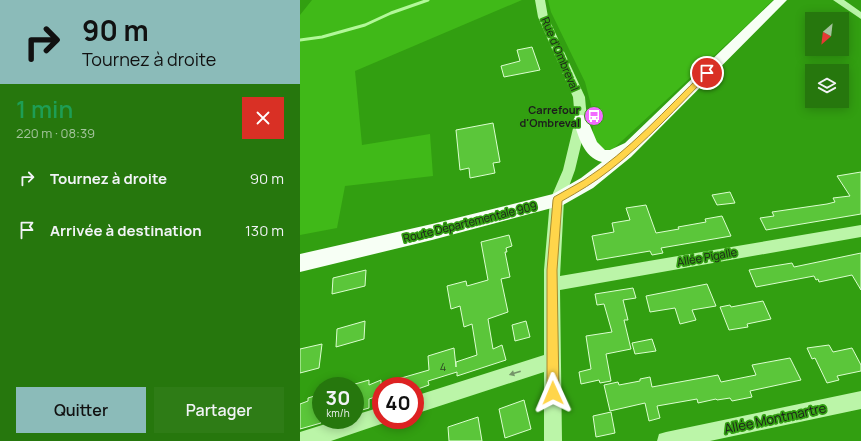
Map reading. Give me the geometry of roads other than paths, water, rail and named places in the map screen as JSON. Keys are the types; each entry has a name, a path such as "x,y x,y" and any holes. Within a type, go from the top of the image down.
{"main road":[{"name":"Route Départementale 909","path":"300,263 557,200 587,183 608,167 643,136 782,0"},
{"path":"581,120 592,150 596,154 614,156 643,136"}],"street":[{"name":"Rue d'Ombreval","path":"540,0 543,17 579,97 581,120 569,170 557,200 552,284 553,441"},
{"path":"838,0 861,16"},
{"name":"Allée Pigalle","path":"552,284 861,231"},
{"path":"424,402 552,361"},
{"name":"Allée Montmartre","path":"666,441 861,400"},
{"path":"301,441 372,419"}],"waterway":[{"path":"300,40 322,37 365,25 391,13 428,0"}],"place":[{"name":"Carrefour d'Ombreval","path":"594,116"}]}
